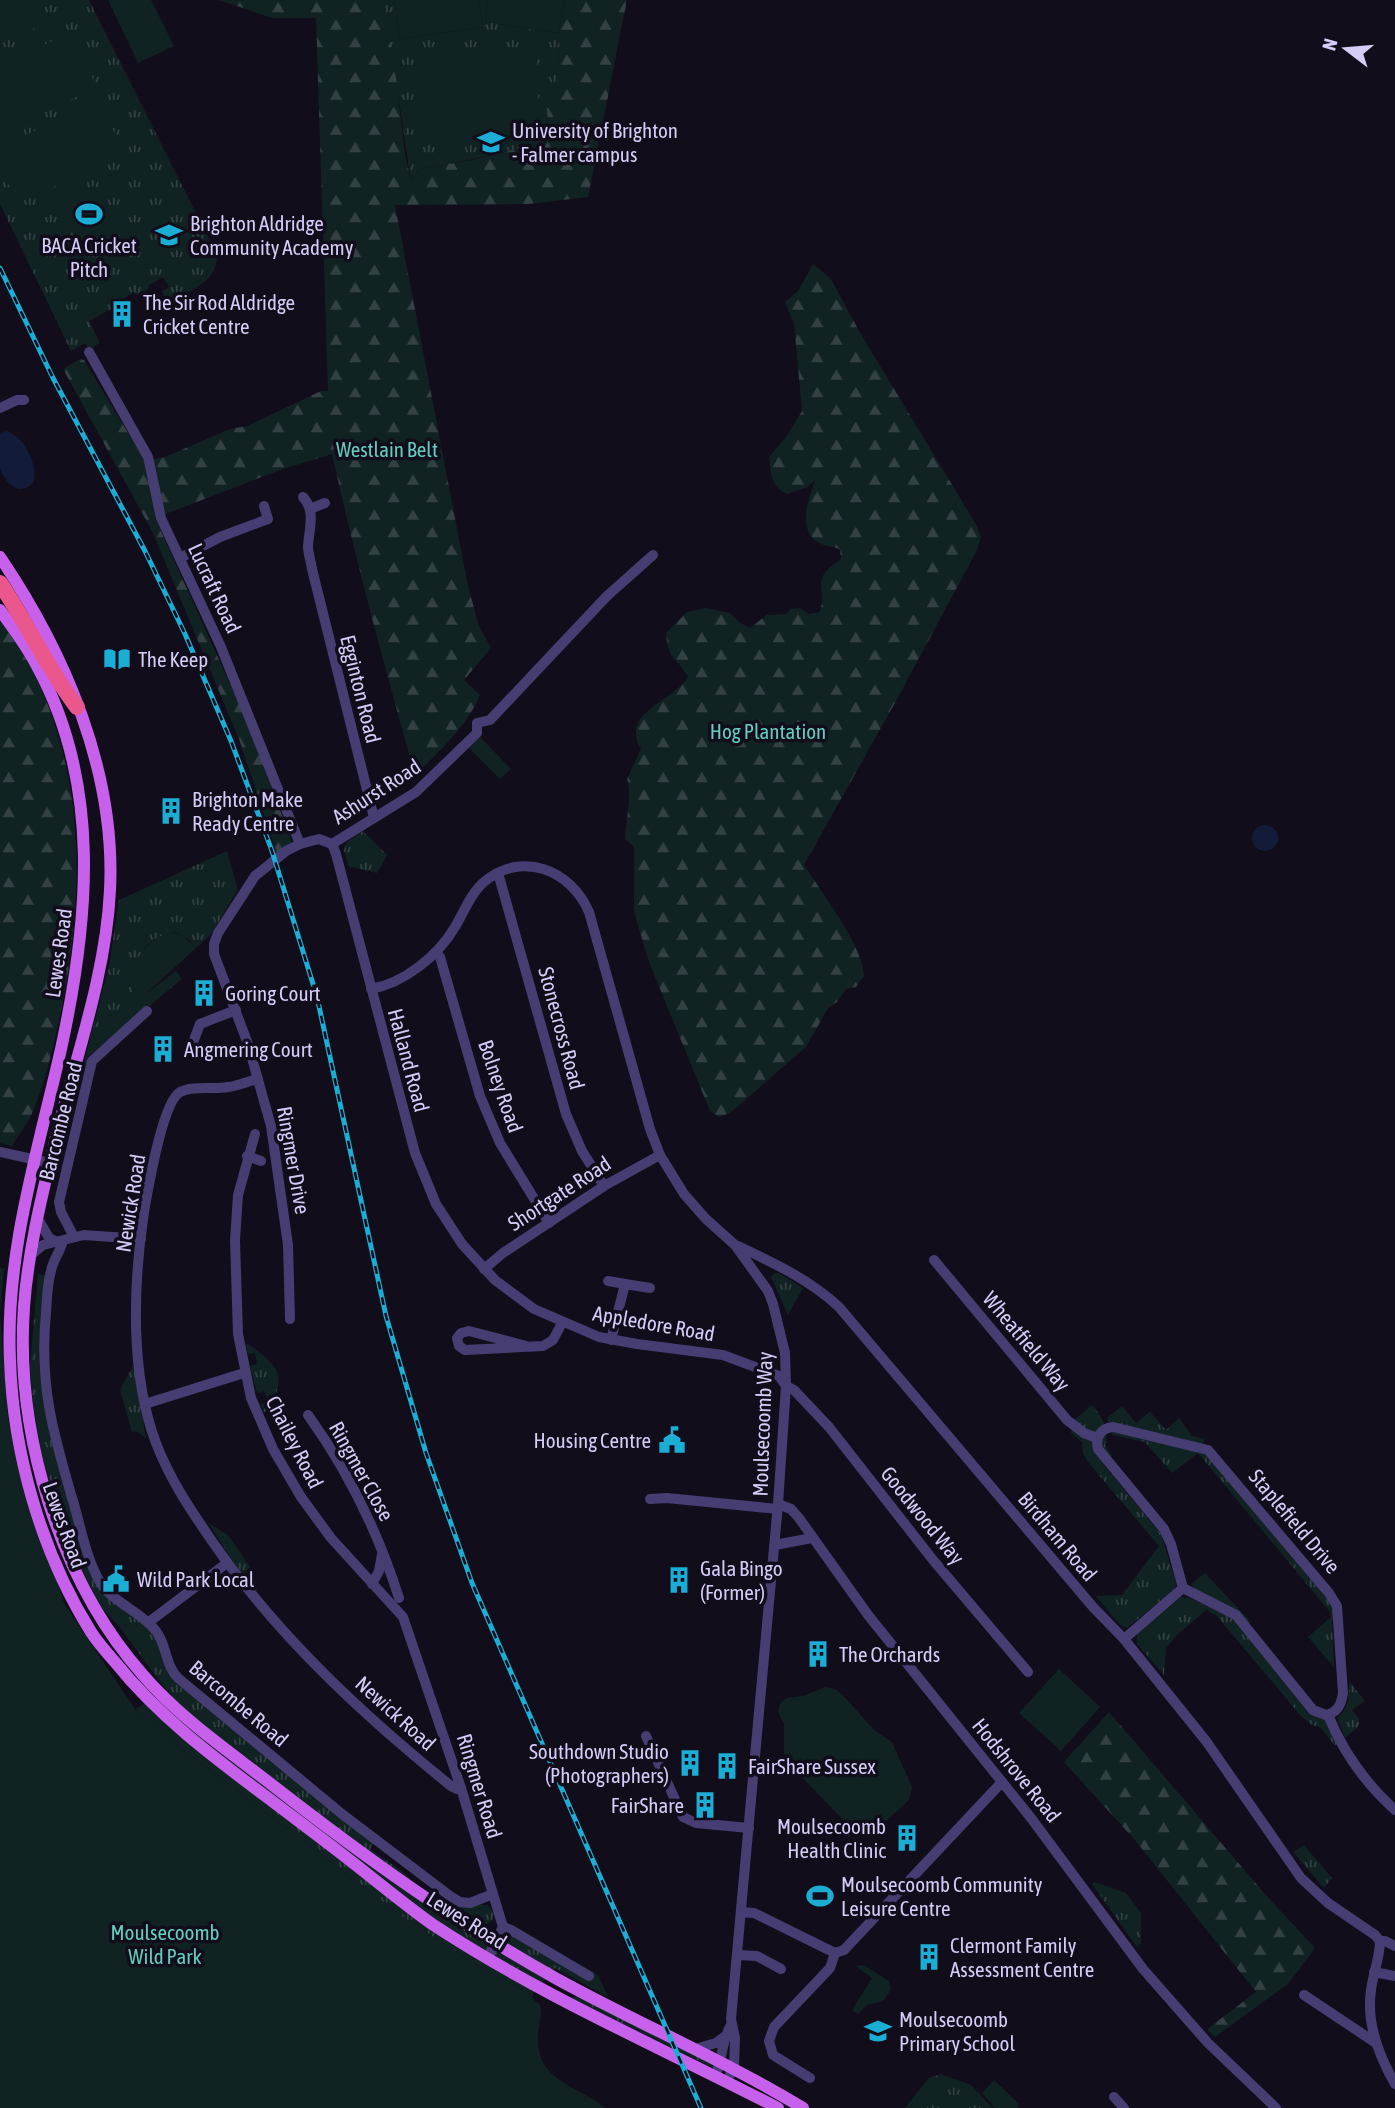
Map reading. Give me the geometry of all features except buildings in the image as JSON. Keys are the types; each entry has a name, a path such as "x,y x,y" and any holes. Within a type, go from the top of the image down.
{"highway":[{"path":"0,583 24,619 63,689 77,707"}],"main road":[{"name":"Lewes Road","path":"0,557 37,618 70,684 96,762 105,801 109,843 107,925 49,1167 30,1257 24,1305 23,1363 27,1410 60,1535 76,1573 115,1642 145,1679 190,1721 351,1846 416,1893 496,1943 614,2009 734,2068 803,2108"},
{"name":"Lewes Road","path":"0,610 32,657 52,695 74,765 84,828 84,904 78,957 67,1021 34,1163 9,1308 13,1411 23,1459 47,1540 63,1579 92,1635 135,1687 214,1758 433,1924 558,1999 778,2108"},
{"path":"9,1308 19,1260 30,1257"}],"street":[{"name":"Lucraft Road","path":"89,352 149,457 161,518 221,647 300,844"},
{"path":"0,408 24,400"},
{"name":"Egginton Road","path":"303,496 310,509 309,552 317,568 374,818"},
{"path":"310,509 325,503"},
{"path":"264,506 273,531"},
{"path":"180,558 220,537 268,519"},
{"name":"Ashurst Road","path":"300,844 318,839 332,844 406,799 437,774 477,733 477,723 490,720 607,596 653,555"},
{"name":"Ringmer Drive","path":"290,1319 288,1245 271,1126 236,1010 214,954 216,937 251,881 286,851 300,844"},
{"name":"Halland Road","path":"332,844 422,1173 444,1217 462,1244 484,1269"},
{"name":"Moulsecoomb Way","path":"498,873 524,866 543,869 570,882 585,901 598,938 650,1129 660,1155 695,1208 735,1245 758,1276 774,1304 783,1341 786,1386 778,1507 731,2025 736,2038 734,2068 721,2080"},
{"path":"371,989 389,983 436,953 454,930 477,889 498,873"},
{"name":"Stonecross Road","path":"498,873 566,1114 582,1152 604,1186"},
{"name":"Bolney Road","path":"436,953 444,969 480,1096 500,1143 549,1223"},
{"path":"189,1053 200,1024 236,1010"},
{"name":"Barcombe Road","path":"147,1011 127,1021 91,1064 59,1202 65,1240 50,1275 43,1338 43,1373 53,1433 87,1550 107,1591 149,1622 163,1643 170,1667 178,1678 342,1814 456,1900 470,1903 493,1894"},
{"name":"Newick Road","path":"258,1079 227,1087 187,1090 173,1099 162,1131 141,1239 137,1350 145,1404 156,1443 170,1475 193,1515 227,1563 291,1639 346,1695 451,1786 461,1788"},
{"name":"Chailey Road","path":"255,1134 238,1195 235,1240 238,1334 244,1373 259,1419 301,1497 331,1538 400,1612 407,1626"},
{"path":"0,1152 49,1167"},
{"name":"Shortgate Road","path":"484,1269 503,1252 604,1186 660,1155"},
{"path":"247,1156 261,1161"},
{"path":"0,1160 34,1163"},
{"path":"38,1219 48,1236 65,1240"},
{"path":"30,1257 40,1247 89,1234 141,1239"},
{"name":"Birdham Road","path":"735,1245 792,1273 839,1307 1124,1639 1206,1741 1292,1866 1315,1892 1380,1941"},
{"name":"Wheatfield Way","path":"934,1260 1067,1420 1084,1433 1097,1438"},
{"name":"Appledore Road","path":"484,1269 524,1303 562,1323 611,1339 723,1355 779,1376 786,1386"},
{"path":"608,1281 650,1288"},
{"path":"611,1339 625,1284"},
{"path":"530,1347 470,1331 461,1333 457,1338 459,1346 465,1350 540,1347 550,1343 562,1323"},
{"path":"145,1404 244,1373"},
{"name":"Goodwood Way","path":"786,1386 794,1390 829,1427 933,1560 1028,1672"},
{"name":"Ringmer Close","path":"308,1415 352,1483 381,1547 399,1598"},
{"name":"Staplefield Drive","path":"1097,1438 1102,1431 1113,1427 1204,1448 1212,1452 1249,1496 1336,1602 1343,1693 1340,1705 1328,1715"},
{"path":"1097,1438 1097,1447 1101,1454 1164,1529 1183,1588 1236,1615 1313,1710 1328,1715 1356,1767 1372,1789 1395,1810"},
{"path":"650,1499 778,1507"},
{"name":"Hodshrove Road","path":"778,1507 791,1509 896,1651 1078,1879 1143,1969 1192,2026 1276,2108"},
{"path":"775,1545 812,1538"},
{"name":"Ringmer Close","path":"372,1584 381,1565 381,1547"},
{"path":"149,1622 227,1563"},
{"path":"1124,1639 1183,1588"},
{"name":"Ringmer Road","path":"407,1626 461,1788 503,1927"},
{"path":"646,1736 682,1817 696,1823 749,1828"},
{"path":"741,1912 754,1913 835,1953 844,1950 1002,1782"},
{"path":"488,1957 503,1927 589,1976"},
{"path":"1395,1946 1380,1941 1370,2004 1376,2043 1395,2084"},
{"path":"810,2078 773,2055 769,2038 774,2027 830,1968 835,1953"},
{"path":"738,1955 757,1956 781,1969"},
{"path":"1374,1972 1395,1976"},
{"path":"1304,1995 1376,2043"},
{"name":"Moulsecoomb Way","path":"723,2037 731,2025"},
{"path":"695,2049 716,2043 723,2037"},
{"path":"721,2080 723,2037"},
{"path":"1114,2097 1124,2108"}],"green space":[{"path":"0,0 89,0 217,255 213,273 207,279 167,303 162,291 169,287 163,277 149,285 148,289 136,295 134,292 123,299 128,300 89,321 100,343 89,349 85,343 71,351 0,204"},
{"path":"0,0 34,0 44,24 0,44"},
{"path":"108,0 151,0 174,46 138,63"},
{"name":"Westlain Belt","path":"219,0 384,0 411,181 420,169 472,160 545,142 547,109 553,100 560,53 559,33 564,0 627,0 588,197 529,204 395,205 468,586 479,626 491,648 464,680 480,695 452,738 415,775 371,615 332,454 283,469 155,518 248,724 292,842 277,854 239,739 152,531 63,369 80,359 84,360 145,461 165,457 230,429 247,426 321,391 328,391 316,18 272,18"},
{"path":"384,0 394,0 400,39 483,27 479,0 488,0 485,22 559,33 560,53 553,100 547,109 545,142 420,169 411,181"},
{"path":"394,0 479,0 483,27 400,39"},
{"path":"488,0 564,0 559,33 485,22"},
{"path":"70,32 97,87 0,133 0,66"},
{"path":"537,54 539,134 417,139 414,59"},
{"path":"98,101 125,153 17,204 0,165 0,147"},
{"name":"BACA Cricket Pitch","path":"95,185 121,234 87,252 62,202"},
{"name":"Hog Plantation","path":"813,264 831,279 981,537 977,550 896,701 804,865 849,935 857,950 864,976 856,987 846,989 837,1002 828,1008 806,1047 730,1113 719,1117 710,1111 649,962 634,912 634,847 625,839 629,799 627,779 641,749 636,736 642,717 681,686 688,677 671,654 666,633 687,612 706,608 730,613 750,628 767,615 786,614 791,609 800,608 809,614 820,612 822,578 831,566 841,559 840,550 819,543 808,530 806,513 815,480 807,487 787,494 781,491 774,483 769,457 786,437 802,411 794,323 785,302 798,291"},
{"path":"0,617 31,667 49,707 62,749 71,791 77,877 69,963 53,1045 34,1109 12,1146 0,1143"},
{"path":"480,737 511,769 500,779 469,748"},
{"path":"363,831 387,855 377,873 348,866 344,850 346,843"},
{"path":"227,851 238,890 211,934 196,948 188,939 175,932 154,940 145,948 139,957 133,977 139,999 176,971 182,979 87,1057 85,1072 82,1069 109,966 119,900"},
{"path":"173,932 183,936 196,948 139,1000 133,990 132,979 138,958 153,941"},
{"path":"0,1268 4,1268 0,1313"},
{"path":"779,1273 803,1288 788,1315 771,1277"},
{"path":"38,1274 47,1276 39,1365 45,1413 92,1574 157,1638 167,1667 374,1843 370,1849 402,1871 420,1889 454,1909 457,1905 488,1905 494,1914 492,1921 485,1927 502,1937 513,1925 598,1975 608,1997 555,1968 532,1995 473,1963 403,1917 173,1742 135,1709 167,1691 118,1625 100,1606 74,1553 56,1505 41,1451 32,1398 30,1366"},
{"name":"Moulsecoomb Wild Park","path":"0,1313 8,1416 17,1463 64,1603 135,1709 173,1742 403,1917 473,1963 532,1995 540,2004 538,2042 540,2055 546,2066 553,2075 605,2108 0,2108"},
{"path":"248,1344 268,1359 278,1374 277,1391 264,1413 261,1404 268,1401 264,1391 257,1393 250,1366 257,1364 255,1353 248,1354"},
{"path":"134,1364 146,1438 136,1431 132,1432 120,1390"},
{"path":"1092,1405 1104,1424 1105,1445 1112,1456 1102,1463 1161,1534 1176,1582 1175,1589 1127,1628 1120,1625 1096,1596 1122,1595 1159,1546 1088,1462 1083,1453 1082,1442 1071,1433 1072,1422"},
{"path":"1122,1406 1136,1423 1150,1412 1166,1430 1179,1418 1192,1436 1205,1439 1200,1449 1207,1451 1335,1605 1336,1620 1332,1621 1334,1667 1308,1637 1331,1617 1330,1612 1198,1453 1172,1473 1145,1442 1112,1435 1107,1418"},
{"path":"208,1523 228,1535 253,1571 258,1590 254,1593"},
{"path":"1205,1573 1251,1622 1241,1626 1327,1719 1339,1743 1335,1746 1321,1728 1301,1716 1216,1615 1206,1610 1166,1648 1164,1675 1137,1644 1137,1634 1181,1597 1190,1598 1208,1607 1191,1584"},
{"path":"1059,1669 1100,1707 1061,1751 1019,1713"},
{"path":"1350,1682 1365,1701 1352,1710 1359,1719 1359,1726 1345,1738 1337,1718 1346,1707"},
{"path":"825,1687 835,1689 843,1695 874,1730 892,1742 912,1787 909,1800 871,1835 863,1836 853,1830 793,1768 784,1754 784,1724 778,1712 780,1704 786,1698 803,1696"},
{"path":"1109,1712 1265,1894 1315,1948 1288,1984 1215,2037 1207,2029 1256,1992 1134,1839 1064,1762"},
{"path":"1304,1845 1332,1878 1324,1888 1293,1852"},
{"path":"1095,1882 1126,1893 1141,1913 1141,1943 1137,1947 1092,1884"},
{"path":"864,1965 889,1981 891,1990 883,2001 867,2005 858,2014 852,2010 872,1978 856,1966"},
{"path":"580,1995 716,2066 713,2068 570,1998"},
{"path":"941,2074 971,2085 993,2108 905,2108 929,2078"},
{"path":"994,2080 1019,2104 1018,2108 995,2108 982,2093"}],"water":[{"path":"6,431 18,438 32,461 35,477 33,483 23,489 13,487 0,468 0,433"},
{"path":"1265,825 1274,829 1278,838 1274,847 1265,851 1256,847 1252,838 1256,829"}],"railway":[{"path":"0,268 53,378 145,551 185,634 231,741 272,851 317,997 386,1316 426,1453 472,1583 701,2108"}],"place":[{"name":"University of Brighton - Falmer campus","path":"491,142"},
{"name":"BACA Cricket Pitch","path":"89,214"},
{"name":"Brighton Aldridge Community Academy","path":"169,235"},
{"name":"The Sir Rod Aldridge Cricket Centre","path":"122,314"},
{"name":"The Keep","path":"117,659"},
{"name":"Brighton Make Ready Centre","path":"171,811"},
{"name":"Goring Court","path":"204,993"},
{"name":"Angmering Court","path":"163,1049"},
{"name":"Housing Centre","path":"672,1440"},
{"name":"Wild Park Local","path":"116,1579"},
{"name":"Gala Bingo (Former)","path":"679,1580"},
{"name":"The Orchards","path":"818,1654"},
{"name":"Southdown Studio (Photographers)","path":"690,1763"},
{"name":"FairShare Sussex","path":"727,1766"},
{"name":"FairShare","path":"705,1805"},
{"name":"Moulsecoomb Health Clinic","path":"907,1838"},
{"name":"Moulsecoomb Community Leisure Centre","path":"820,1896"},
{"name":"Clermont Family Assessment Centre","path":"929,1957"},
{"name":"Moulsecoomb Primary School","path":"878,2031"}]}
